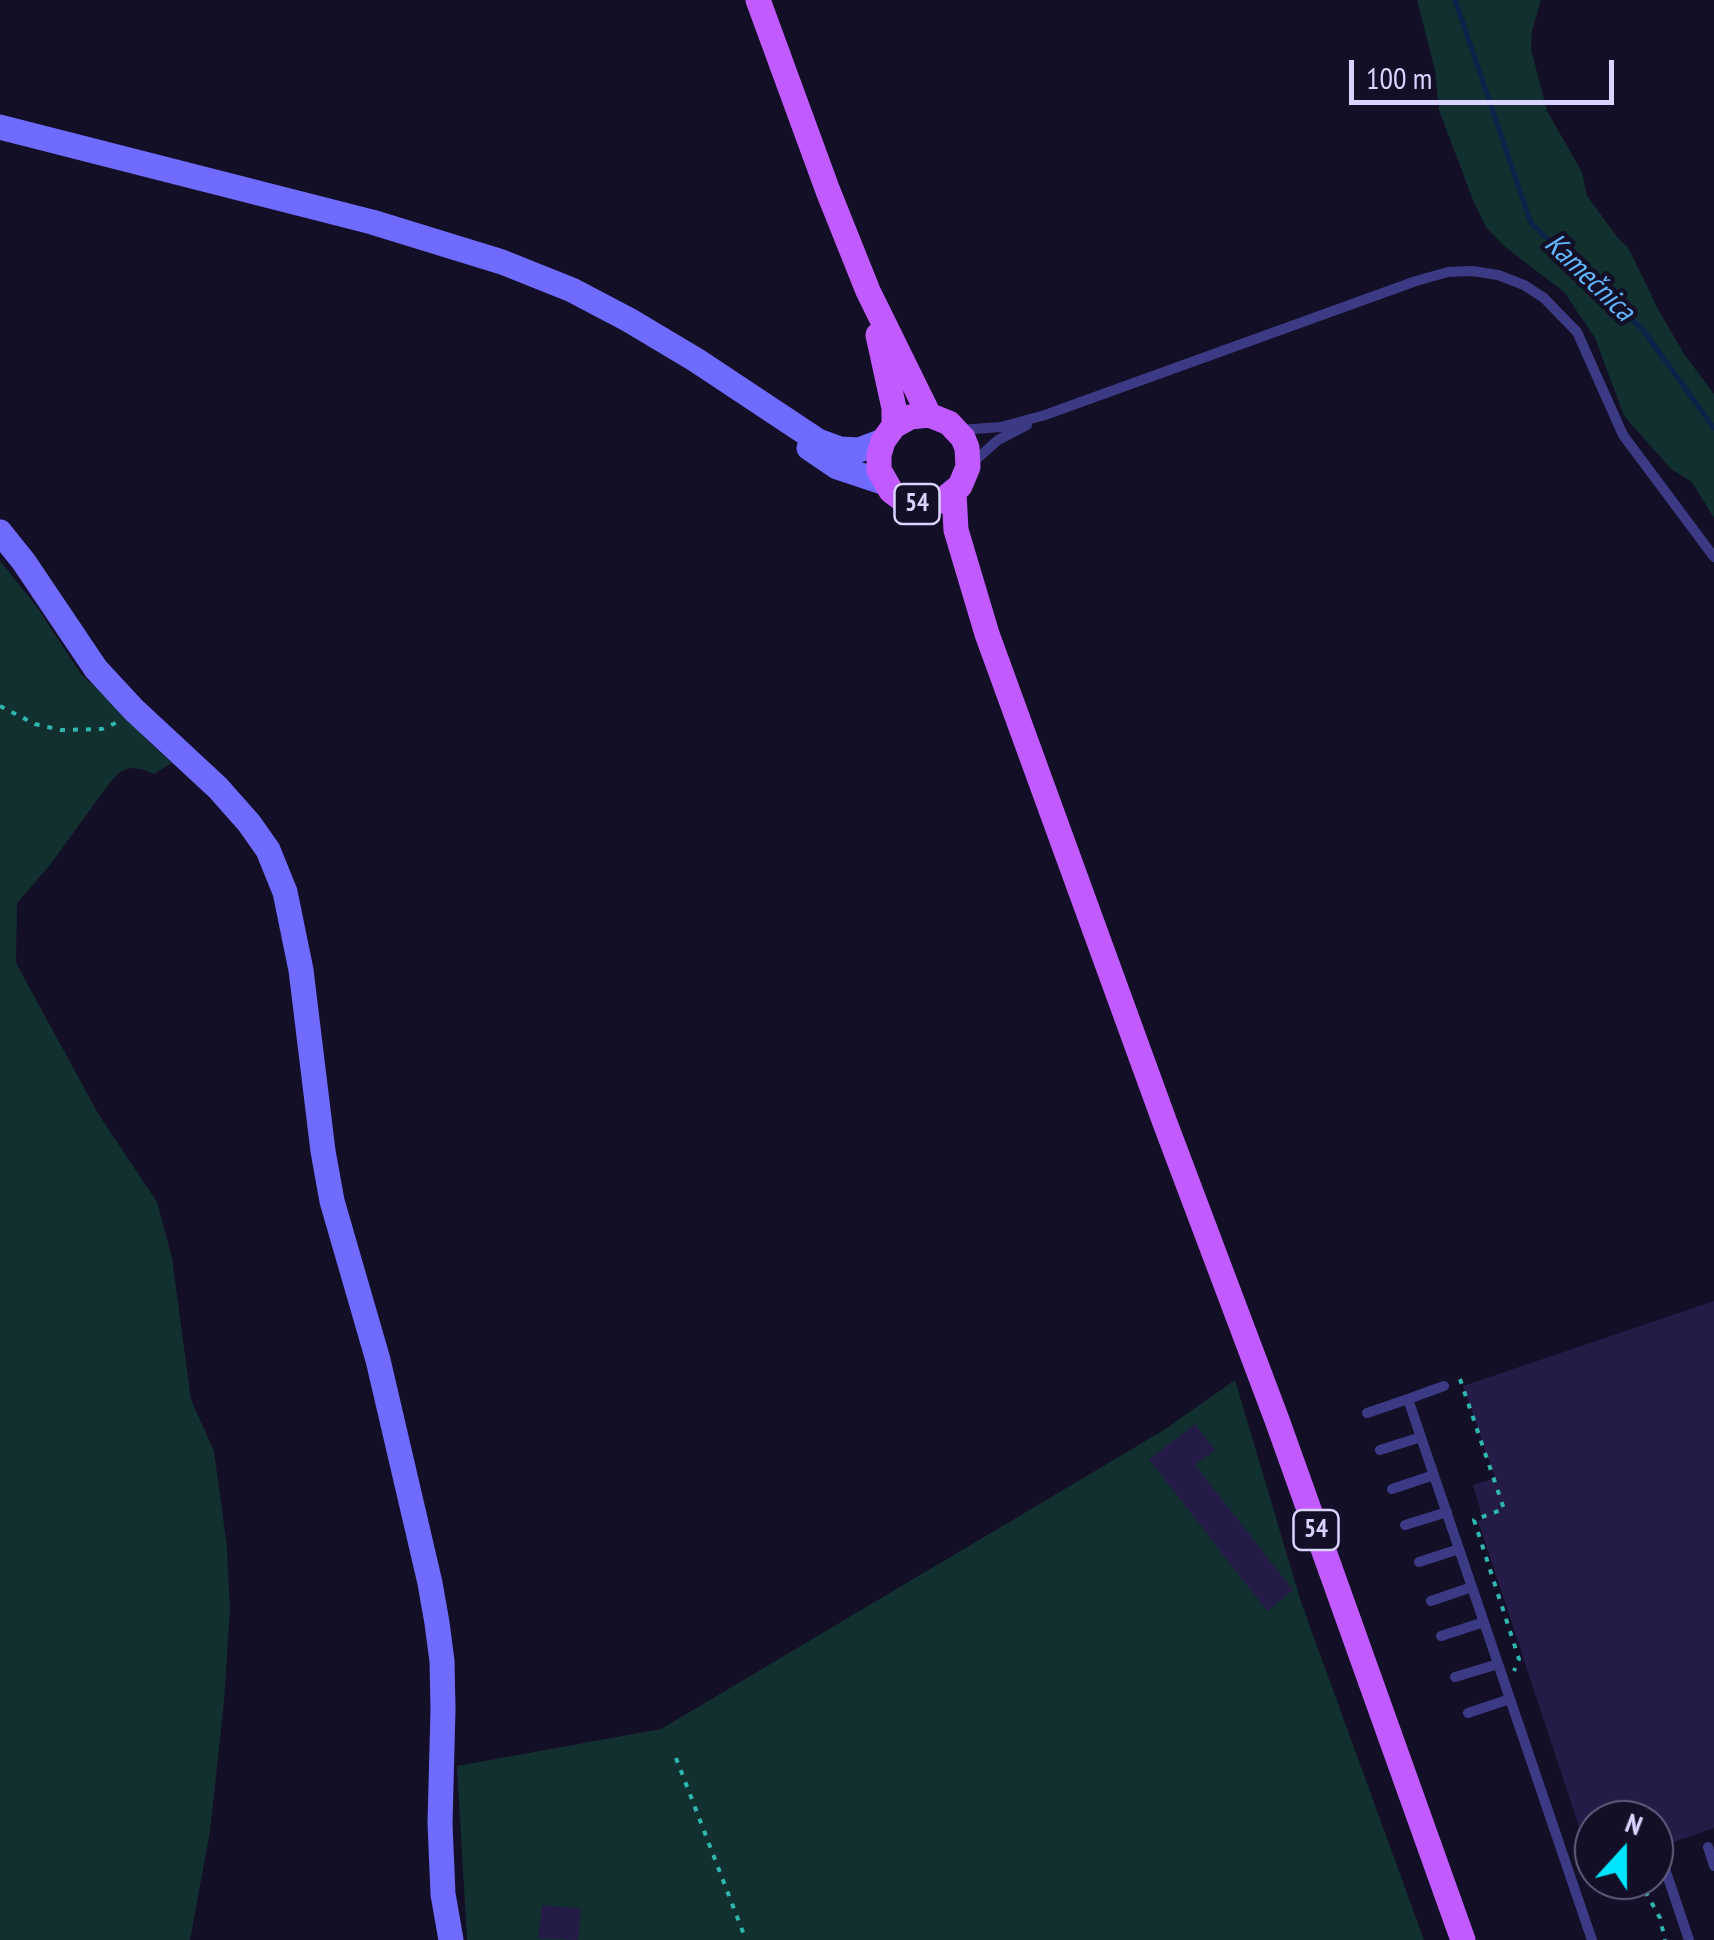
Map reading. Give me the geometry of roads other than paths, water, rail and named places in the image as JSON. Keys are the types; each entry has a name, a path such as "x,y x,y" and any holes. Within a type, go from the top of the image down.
{"main road":[{"name":"54","path":"758,0 868,291 929,416"},
{"name":"54","path":"868,291 894,408 879,455 885,484 899,498 917,504 930,504 954,493 968,467 966,448 957,430"},
{"path":"888,434 910,417 929,416 957,430"},
{"name":"54","path":"954,493 956,530 987,634 1277,1420 1463,1940"},
{"name":"54","path":"917,504 944,539 987,634"}],"street":[{"path":"0,127 448,243 572,290 629,320 818,442 858,450 888,434"},
{"path":"748,396 824,460 885,484"},
{"path":"0,532 96,669 218,788 261,838 278,872 301,970 332,1201 378,1360 437,1624 442,1662 443,1894 450,1940"}],"lane":[{"path":"957,430 1001,426 1045,415 1416,281 1448,272 1498,275 1544,298 1576,332 1623,435 1714,557"},
{"path":"968,467 998,440 1045,415"},
{"path":"1367,1413 1444,1386"},
{"path":"1408,1399 1592,1940"},
{"path":"1380,1450 1421,1437"},
{"path":"1392,1489 1434,1475"},
{"path":"1404,1526 1446,1512"},
{"path":"1419,1562 1459,1548"},
{"path":"1431,1601 1472,1586"},
{"path":"1441,1636 1484,1622"},
{"path":"1456,1678 1498,1664"},
{"path":"1468,1713 1510,1699"},
{"path":"1708,1847 1714,1866"},
{"path":"1674,1896 1689,1940"}],"waterway":[{"name":"Kamečnica","path":"1455,0 1531,223 1643,330 1714,428"}]}
